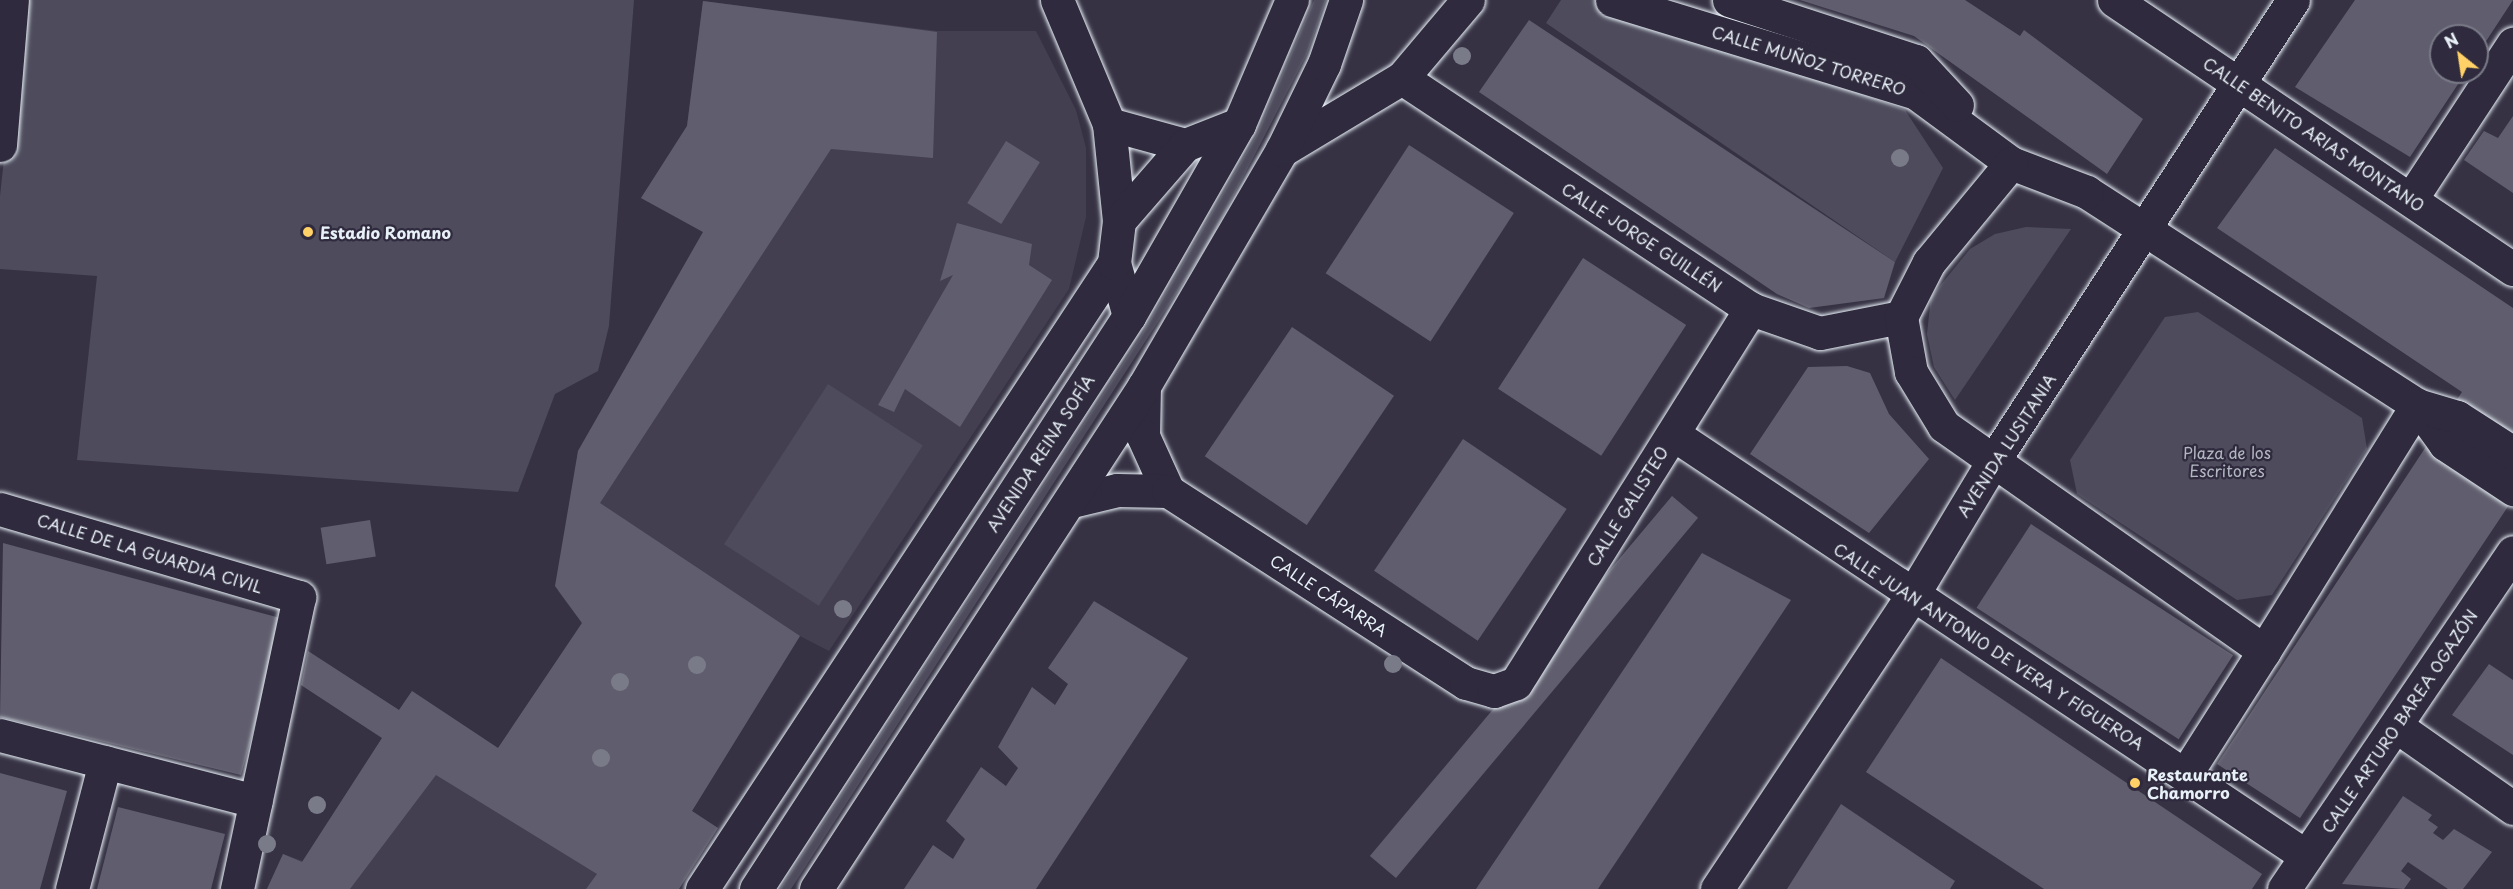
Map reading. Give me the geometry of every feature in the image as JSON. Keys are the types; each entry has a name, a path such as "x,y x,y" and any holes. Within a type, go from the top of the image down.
{"main road":[{"path":"0,145 12,0"},
{"path":"1057,0 1108,124 1119,221 1114,263 1129,316"},
{"name":"AVENIDA REINA SOFÍA","path":"756,889 1129,316 1239,124 1292,0"},
{"path":"816,889 1072,501 1144,387 1282,150 1324,64 1346,0"},
{"path":"1282,150 1402,78 1468,0"},
{"name":"CALLE MUÑOZ TORRERO","path":"1612,0 1916,93 2011,164"},
{"name":"CALLE MUÑOZ TORRERO","path":"1729,0 1916,61 2011,164"},
{"name":"CALLE BENITO ARIAS MONTANO","path":"2114,0 2238,81 2513,269"},
{"name":"AVENIDA LUSITANIA","path":"1716,889 1912,596 1992,463 2147,231 2238,81 2293,0"},
{"path":"2411,199 2513,44"},
{"name":"CALLE JORGE GUILLÉN","path":"1402,78 1751,309 1820,333 1902,317"},
{"path":"1108,124 1185,145"},
{"path":"1119,221 1185,145 1239,124"},
{"path":"2264,651 1992,463 1944,426 1911,372 1902,317 1929,262 2011,164 2087,192 2417,405 2457,417 2513,453"},
{"path":"702,889 1114,263"},
{"name":"CALLE GALISTEO","path":"1494,691 1516,683 1751,309"},
{"path":"1072,501 1117,490 1168,491 1143,436 1144,387"},
{"path":"2417,405 2445,444 2513,489"},
{"path":"2185,775 2417,405"},
{"name":"CALLE JUAN ANTONIO DE VERA Y FIGUEROA","path":"1673,434 1912,596 2306,856"},
{"name":"CALLE CÁPARRA","path":"1168,491 1467,683 1494,691"},
{"name":"CALLE DE LA GUARDIA CIVIL","path":"0,509 300,597 256,801"},
{"name":"CALLE ARTURO BAREA OGAZÓN","path":"2284,889 2513,552"},
{"path":"2396,726 2513,808"},
{"path":"0,735 256,801 237,889"},
{"path":"72,889 105,762"}],"shaded area":[{"path":"703,1 937,31 1036,31 1076,110 1086,148 1086,217 1069,289 829,651 800,636 692,811 718,828 679,889 267,889 283,854 303,861 382,738 301,685 308,651 399,710 412,691 498,748 582,623 558,591 578,451 703,232 641,198 687,126"}],"green space":[{"name":"Estadio Romano","path":"21,0 634,0 609,326 598,371 555,394 518,492 77,460 97,276 0,269 0,196"},
{"path":"1314,0 1326,0 1307,54 1209,243 791,889 780,889 1139,339 1257,134"},
{"path":"1561,0 1605,0 1905,110 1943,168 1895,262 1546,23"},
{"path":"2026,227 2071,229 1955,400 1934,367 1927,334 1931,297 1970,249 1995,234"},
{"name":"Plaza de los Escritores","path":"2198,312 2362,418 2367,449 2272,595 2237,600 2077,494 2070,460 2165,317"},
{"path":"828,384 923,446 819,606 724,544"}],"building":[{"path":"1800,0 1965,0 2020,36 2024,30 2143,119 2107,174 1914,36"},
{"path":"2355,0 2513,0 2489,37 2489,24 2429,24 2429,84 2458,84 2410,157 2295,87"},
{"path":"703,1 937,32 933,158 831,149 600,503 800,636 692,811 718,828 679,889 586,889 597,874 436,775 350,889 267,889 283,854 302,862 382,738 301,685 308,651 399,710 412,691 498,748 582,623 555,586 578,451 703,232 641,198 687,126"},
{"path":"1529,20 1895,262 1884,298 1809,308 1777,294 1479,92"},
{"path":"2513,116 2513,193 2464,160 2484,131 2498,138"},
{"path":"1006,141 1040,162 1001,224 967,203"},
{"path":"1409,145 1514,213 1431,341 1326,273"},
{"path":"2275,148 2513,308 2513,499 2300,818 2217,764 2462,392 2217,228"},
{"path":"957,223 1032,244 1029,265 1052,280 960,427 905,389 894,412 878,405 953,275 940,281"},
{"path":"1583,258 1686,325 1601,456 1498,389"},
{"path":"1292,327 1394,396 1307,525 1205,456"},
{"path":"1847,366 1870,373 1889,414 1929,459 1869,533 1750,454 1808,367"},
{"path":"1463,439 1567,509 1478,641 1374,571"},
{"path":"1672,496 1698,518 1396,878 1370,856"},
{"path":"370,520 376,557 326,564 321,528"},
{"path":"2031,524 2233,655 2179,739 1977,608"},
{"path":"3,543 284,619 241,775 0,717"},
{"path":"1702,553 1791,600 1598,889 1476,889"},
{"path":"1094,601 1188,658 1036,889 904,889 933,845 953,859 965,839 946,821 981,767 1006,786 1018,768 998,747 1032,687 1055,705 1068,684 1048,668"},
{"path":"1941,658 2262,874 2252,889 2044,889 1866,772"},
{"path":"2489,664 2513,680 2513,755 2452,715"},
{"path":"0,773 67,791 40,889 0,889"},
{"path":"2403,796 2432,815 2428,820 2438,827 2433,833 2443,840 2454,829 2492,852 2463,889 2448,889 2408,862 2401,871 2411,879 2404,889 2342,884"},
{"path":"1841,804 1955,881 1950,889 1787,889"},
{"path":"118,807 225,834 211,889 97,889"}],"place":[{"name":"Estadio Romano","path":"308,232"},
{"name":"Restaurante Chamorro","path":"2135,783"}]}
